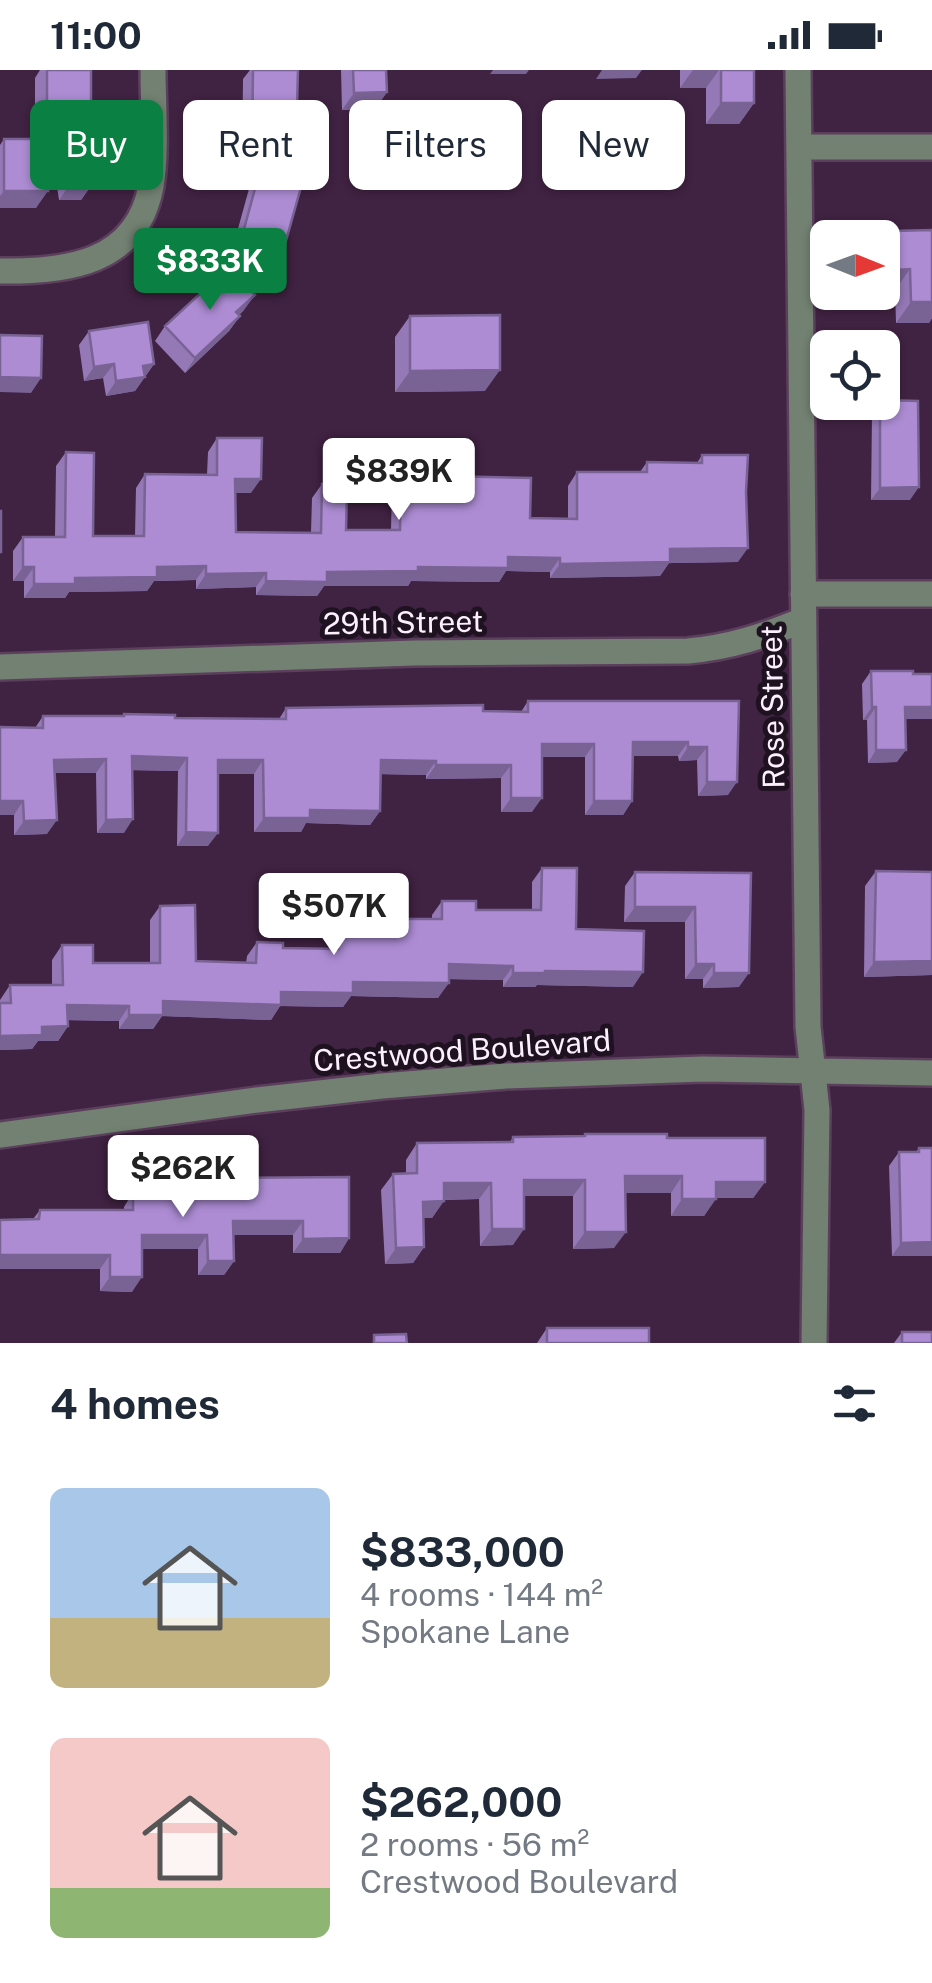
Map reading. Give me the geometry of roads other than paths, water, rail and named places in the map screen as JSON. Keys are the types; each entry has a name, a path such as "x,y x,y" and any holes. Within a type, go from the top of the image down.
{"street":[{"path":"0,271 64,268 102,257 121,243 138,222 152,186 153,70"},
{"name":"Rose Street","path":"798,70 808,1027 817,1110 814,1343"},
{"path":"799,147 932,147"},
{"name":"29th Street","path":"0,666 414,653 688,651 725,647 763,636 803,607 932,594"},
{"name":"Crestwood Boulevard","path":"0,1135 257,1100 470,1078 703,1068 932,1073"}]}
